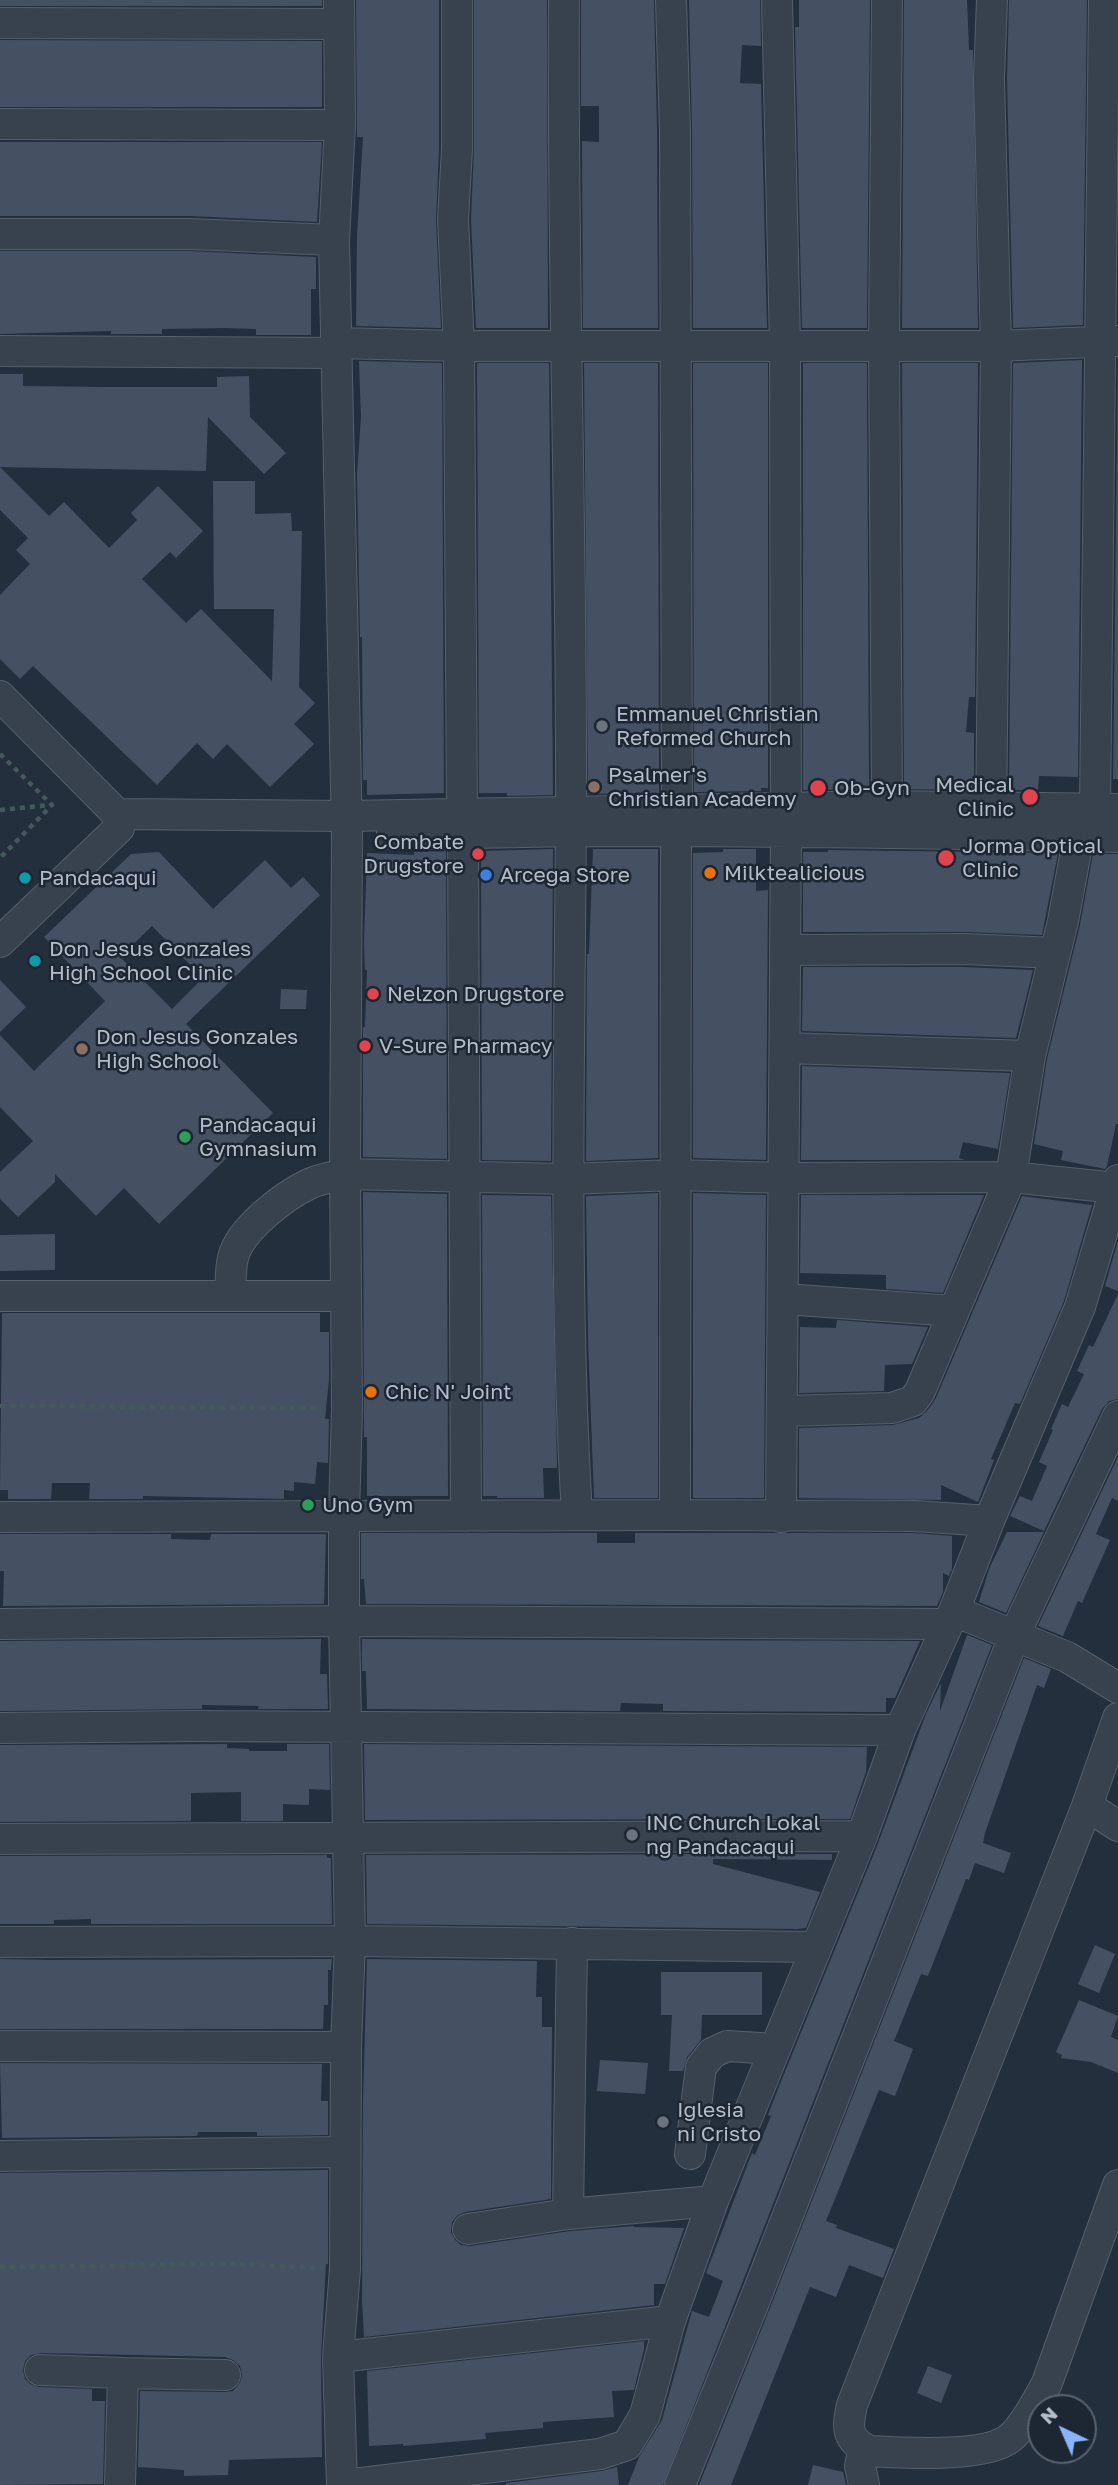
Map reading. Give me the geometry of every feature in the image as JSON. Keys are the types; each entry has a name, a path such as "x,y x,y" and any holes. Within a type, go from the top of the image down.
{"street":[{"path":"457,0 457,149 453,219 459,346 466,1516"},
{"path":"564,0 571,992 567,1179 576,1515"},
{"path":"671,0 675,132 675,1515"},
{"path":"777,0 785,346 786,950 781,1517"},
{"path":"887,0 884,345 887,806"},
{"path":"991,821 996,346 989,79 992,0"},
{"path":"0,696 118,821 347,825 676,820 991,821 1106,809 1109,341 1104,0"},
{"path":"0,23 339,12 340,125 334,240 347,825 345,1174 347,1408 344,1621 350,1941 346,2047 345,2269 338,2357 343,2485 600,2454 627,2445 645,2415 670,2321 713,2201 862,1836 900,1730 951,1617 1080,1307 1117,1184 1011,1177 785,1178 675,1175 567,1179 345,1174 310,1183 262,1216 241,1240 233,1257 230,1296"},
{"path":"0,124 340,125"},
{"path":"0,234 190,234 334,240"},
{"path":"0,351 567,345 996,346 1109,341"},
{"path":"786,820 887,806 1079,835 1118,837"},
{"path":"0,942 118,821"},
{"path":"782,1411 892,1408 913,1401 920,1391 1011,1177 1030,1056 1055,953 1079,835"},
{"path":"786,950 964,949 1055,953"},
{"path":"785,1048 1030,1056"},
{"path":"0,1296 346,1296"},
{"path":"783,1299 954,1311"},
{"path":"680,2485 1015,1634 1118,1416"},
{"path":"0,1517 675,1515 915,1517 989,1521"},
{"path":"0,1624 951,1617 1015,1634 1067,1657 1118,1688"},
{"path":"1118,1718 1087,1806 852,2404 848,2424 851,2437 859,2446 869,2451 952,2452 992,2448 1011,2438 1047,2383 1118,2185"},
{"path":"0,1728 900,1730"},
{"path":"1087,1806 1118,1826"},
{"path":"0,1839 862,1836"},
{"path":"0,1942 350,1941 816,1947"},
{"path":"568,2214 572,1943"},
{"path":"0,2046 346,2047"},
{"path":"690,2154 701,2067 712,2053 727,2046 775,2049"},
{"path":"0,2156 345,2152"},
{"path":"468,2229 568,2214 713,2201"},
{"path":"338,2357 670,2321"},
{"path":"40,2370 225,2375"},
{"path":"120,2485 122,2373"},
{"path":"864,2448 860,2466 864,2485"}],"path":[{"path":"0,754 52,805"},
{"path":"0,810 52,805"},
{"path":"0,858 52,805"},
{"path":"0,1406 347,1408"},
{"path":"0,2267 234,2264 345,2269"}],"building":[{"path":"0,0 322,0 322,6 0,6"},
{"path":"356,0 439,0 436,220 441,328 356,326 357,235 363,137 357,137"},
{"path":"474,0 547,0 548,328 476,328 471,219"},
{"path":"581,0 654,0 658,328 583,328 582,141 599,142 599,106 581,106"},
{"path":"689,0 760,0 761,46 742,45 740,83 761,84 767,328 693,328"},
{"path":"799,0 870,0 867,328 802,328 795,27 799,27"},
{"path":"904,0 967,0 969,50 973,50 978,328 902,328"},
{"path":"1009,0 1087,0 1083,325 1013,328 1007,79"},
{"path":"0,40 322,41 322,107 0,107"},
{"path":"0,142 322,142 317,222 190,216 0,216"},
{"path":"0,251 190,251 316,257 316,289 311,289 311,335 256,335 256,329 224,328 162,329 162,334 111,334 111,331 0,334"},
{"path":"1118,358 1118,779 1113,779"},
{"path":"1082,360 1078,777 1039,776 1038,790 1009,790 1013,363"},
{"path":"359,361 442,363 444,793 367,795 367,780 363,780 357,474 361,417"},
{"path":"477,363 549,363 553,795 507,796 507,793 479,793"},
{"path":"584,363 658,363 659,793 588,794"},
{"path":"693,363 768,363 768,788 761,788 761,791 694,792"},
{"path":"803,363 867,363 869,789 803,790"},
{"path":"902,363 978,363 975,697 969,697 966,732 974,733 974,790 904,789"},
{"path":"0,374 23,374 23,386 105,387 217,387 217,377 249,376 250,417 286,453 264,474 208,417 206,471 0,467"},
{"path":"0,467 49,516 64,502 109,548 137,520 131,513 158,486 203,531 176,558 170,552 142,579 186,623 201,609 272,681 274,609 214,609 213,481 255,481 255,514 291,513 292,531 302,531 299,687 315,703 294,724 314,744 270,787 227,744 213,759 197,743 157,785 33,666 20,679 0,659 0,595 30,564 16,550 28,538 0,510"},
{"path":"553,849 551,1161 482,1160 481,851"},
{"path":"593,849 658,849 658,1158 586,1161 587,954"},
{"path":"723,849 756,849 756,891 768,890 766,1160 693,1158 693,853 723,852"},
{"path":"446,851 447,1159 363,1157 367,853 414,855 414,852"},
{"name":"Don Jesus Gonzales High School","path":"159,852 213,909 265,860 291,888 303,877 320,895 186,1024 273,1113 159,1224 124,1188 96,1216 55,1174 55,1182 18,1217 0,1199 0,1172 33,1141 0,1107 0,1035 34,1071 105,1001 44,937 131,854","holes":["152,926 203,978 172,1009 120,957"]},
{"path":"803,852 1058,853 1042,935 803,932"},
{"path":"1093,854 1118,854 1118,1124 1105,1169 1061,1160 1063,1151 1034,1144 1047,1059 1080,925"},
{"path":"803,967 1033,970 1016,1038 802,1031"},
{"path":"0,980 26,1007 0,1032"},
{"path":"281,989 307,990 306,1009 280,1009"},
{"path":"802,1066 1010,1073 998,1149 963,1142 959,1158 965,1160 801,1160"},
{"path":"363,1192 447,1194 448,1496 367,1496 367,1437 364,1437"},
{"path":"658,1193 658,1498 594,1498 586,1196"},
{"path":"693,1193 766,1195 764,1498 693,1498"},
{"path":"482,1195 551,1196 557,1468 543,1468 544,1498 483,1496"},
{"path":"801,1195 984,1195 943,1293 886,1289 886,1275 800,1273"},
{"path":"1022,1196 1092,1205 1064,1301 1020,1404 1015,1403 991,1459 994,1460 978,1502 941,1485 941,1500 799,1498 799,1428 893,1425 919,1418 927,1411 936,1398"},
{"path":"55,1234 55,1270 0,1271 0,1235"},
{"path":"1118,1241 1118,1291 1105,1286"},
{"path":"1118,1294 1118,1399 1109,1401 1102,1409 1044,1531 1010,1516 1020,1496 1032,1501 1047,1466 1039,1462 1053,1430 1051,1429 1062,1404 1068,1407 1084,1374 1077,1371 1089,1345 1093,1347"},
{"path":"2,1313 320,1313 320,1332 329,1332 329,1380 325,1419 329,1419 328,1463 317,1462 315,1484 294,1482 294,1491 284,1490 284,1499 143,1496 143,1499 89,1499 90,1483 52,1483 51,1499 8,1499 8,1490 0,1490"},
{"path":"837,1320 928,1327 912,1364 885,1365 884,1391 799,1393 800,1327 836,1328"},
{"path":"1118,1457 1118,1501 1112,1498 1096,1534 1110,1540 1082,1603 1078,1601 1063,1636 1038,1626"},
{"path":"1007,1532 1044,1532 1006,1613 979,1602 989,1569"},
{"path":"361,1533 597,1533 597,1543 635,1543 635,1533 914,1533 952,1536 952,1569 949,1576 943,1573 943,1592 937,1606 366,1604 364,1579 361,1579"},
{"path":"0,1534 171,1534 171,1539 210,1540 211,1534 326,1534 324,1604 3,1606 4,1571 0,1571"},
{"path":"967,1635 992,1645 663,2485 628,2485 639,2457 662,2420 692,2311 709,2317 723,2281 706,2273 752,2153 755,2155 771,2116 768,2115 877,1846 926,1714 941,1683 940,1711"},
{"path":"321,1639 320,1674 327,1674 328,1709 258,1709 259,1706 202,1705 202,1709 0,1711 0,1641"},
{"path":"362,1639 920,1641 895,1698 886,1698 886,1712 867,1712 663,1711 663,1704 621,1703 620,1711 367,1709 366,1671 362,1671"},
{"path":"1024,1658 1051,1669 1044,1688 1037,1685 985,1833 983,1843 1011,1853 1004,1873 975,1863 969,1880 966,1879 928,1976 921,1974 894,2041 913,2049 895,2096 879,2090 826,2221 837,2225 836,2228 894,2249 883,2278 849,2265 836,2297 810,2287 731,2485 699,2485 770,2308"},
{"path":"227,1744 227,1748 249,1751 287,1751 287,1744 329,1744 330,1790 309,1789 309,1805 283,1804 283,1821 241,1821 241,1792 191,1793 191,1821 0,1822 0,1745"},
{"path":"364,1744 867,1747 866,1772 850,1819 365,1820"},
{"path":"832,1854 832,1860 713,1859 713,1864 820,1892 806,1928 367,1924 366,1855"},
{"path":"327,1855 327,1858 331,1858 332,1924 91,1924 91,1919 54,1920 54,1924 0,1924 0,1856"},
{"path":"1095,1945 1115,1954 1099,1993 1078,1984"},
{"path":"0,1959 332,1959 331,1970 328,1970 328,2005 324,2005 323,2029 0,2029"},
{"path":"367,1959 537,1961 536,1997 542,1997 542,2027 552,2027 551,2199 465,2212 452,2222 451,2232 461,2245 470,2246 570,2231 634,2226 684,2228 665,2284 654,2284 654,2305 364,2337 363,2102"},
{"path":"661,1972 762,1972 762,2015 702,2015 701,2040 687,2057 683,2071 669,2071 672,2015 661,2015"},
{"path":"1079,2000 1118,2016 1111,2037 1118,2040 1118,2073 1091,2062 1061,2058 1062,2055 1056,2052"},
{"path":"600,2060 648,2063 645,2094 597,2091"},
{"path":"0,2063 322,2064 321,2101 328,2101 328,2135 257,2136 257,2132 198,2132 197,2136 2,2138"},
{"path":"328,2170 328,2264 321,2357 322,2457 229,2460 228,2475 184,2476 184,2470 138,2467 140,2391 233,2391 240,2383 240,2366 225,2357 41,2353 31,2355 25,2361 23,2370 25,2379 30,2384 39,2387 92,2389 92,2401 105,2401 103,2484 0,2485 0,2173"},
{"path":"644,2341 634,2390 612,2391 614,2417 543,2422 543,2428 485,2433 486,2439 369,2446 367,2371"},
{"path":"928,2366 952,2375 941,2403 917,2393"},
{"path":"813,2465 843,2472 846,2485 808,2485"},
{"path":"617,2467 619,2485 506,2485 506,2483"}],"place":[{"name":"Emmanuel Christian Reformed Church","path":"602,726"},
{"name":"Psalmer's Christian Academy","path":"594,787"},
{"name":"Ob-Gyn","path":"818,788"},
{"name":"Medical Clinic","path":"1030,797"},
{"name":"Combate Drugstore","path":"478,854"},
{"name":"Jorma Optical Clinic","path":"946,858"},
{"name":"Milktealicious","path":"710,873"},
{"name":"Arcega Store","path":"486,875"},
{"name":"Pandacaqui","path":"25,878"},
{"name":"Don Jesus Gonzales High School Clinic","path":"35,961"},
{"name":"Nelzon Drugstore","path":"373,994"},
{"name":"V-Sure Pharmacy","path":"365,1046"},
{"name":"Don Jesus Gonzales High School","path":"82,1049"},
{"name":"Pandacaqui Gymnasium","path":"185,1137"},
{"name":"Chic N' Joint","path":"371,1392"},
{"name":"Uno Gym","path":"308,1505"},
{"name":"INC Church Lokal ng Pandacaqui","path":"632,1835"},
{"name":"Iglesia ni Cristo","path":"663,2122"}]}
